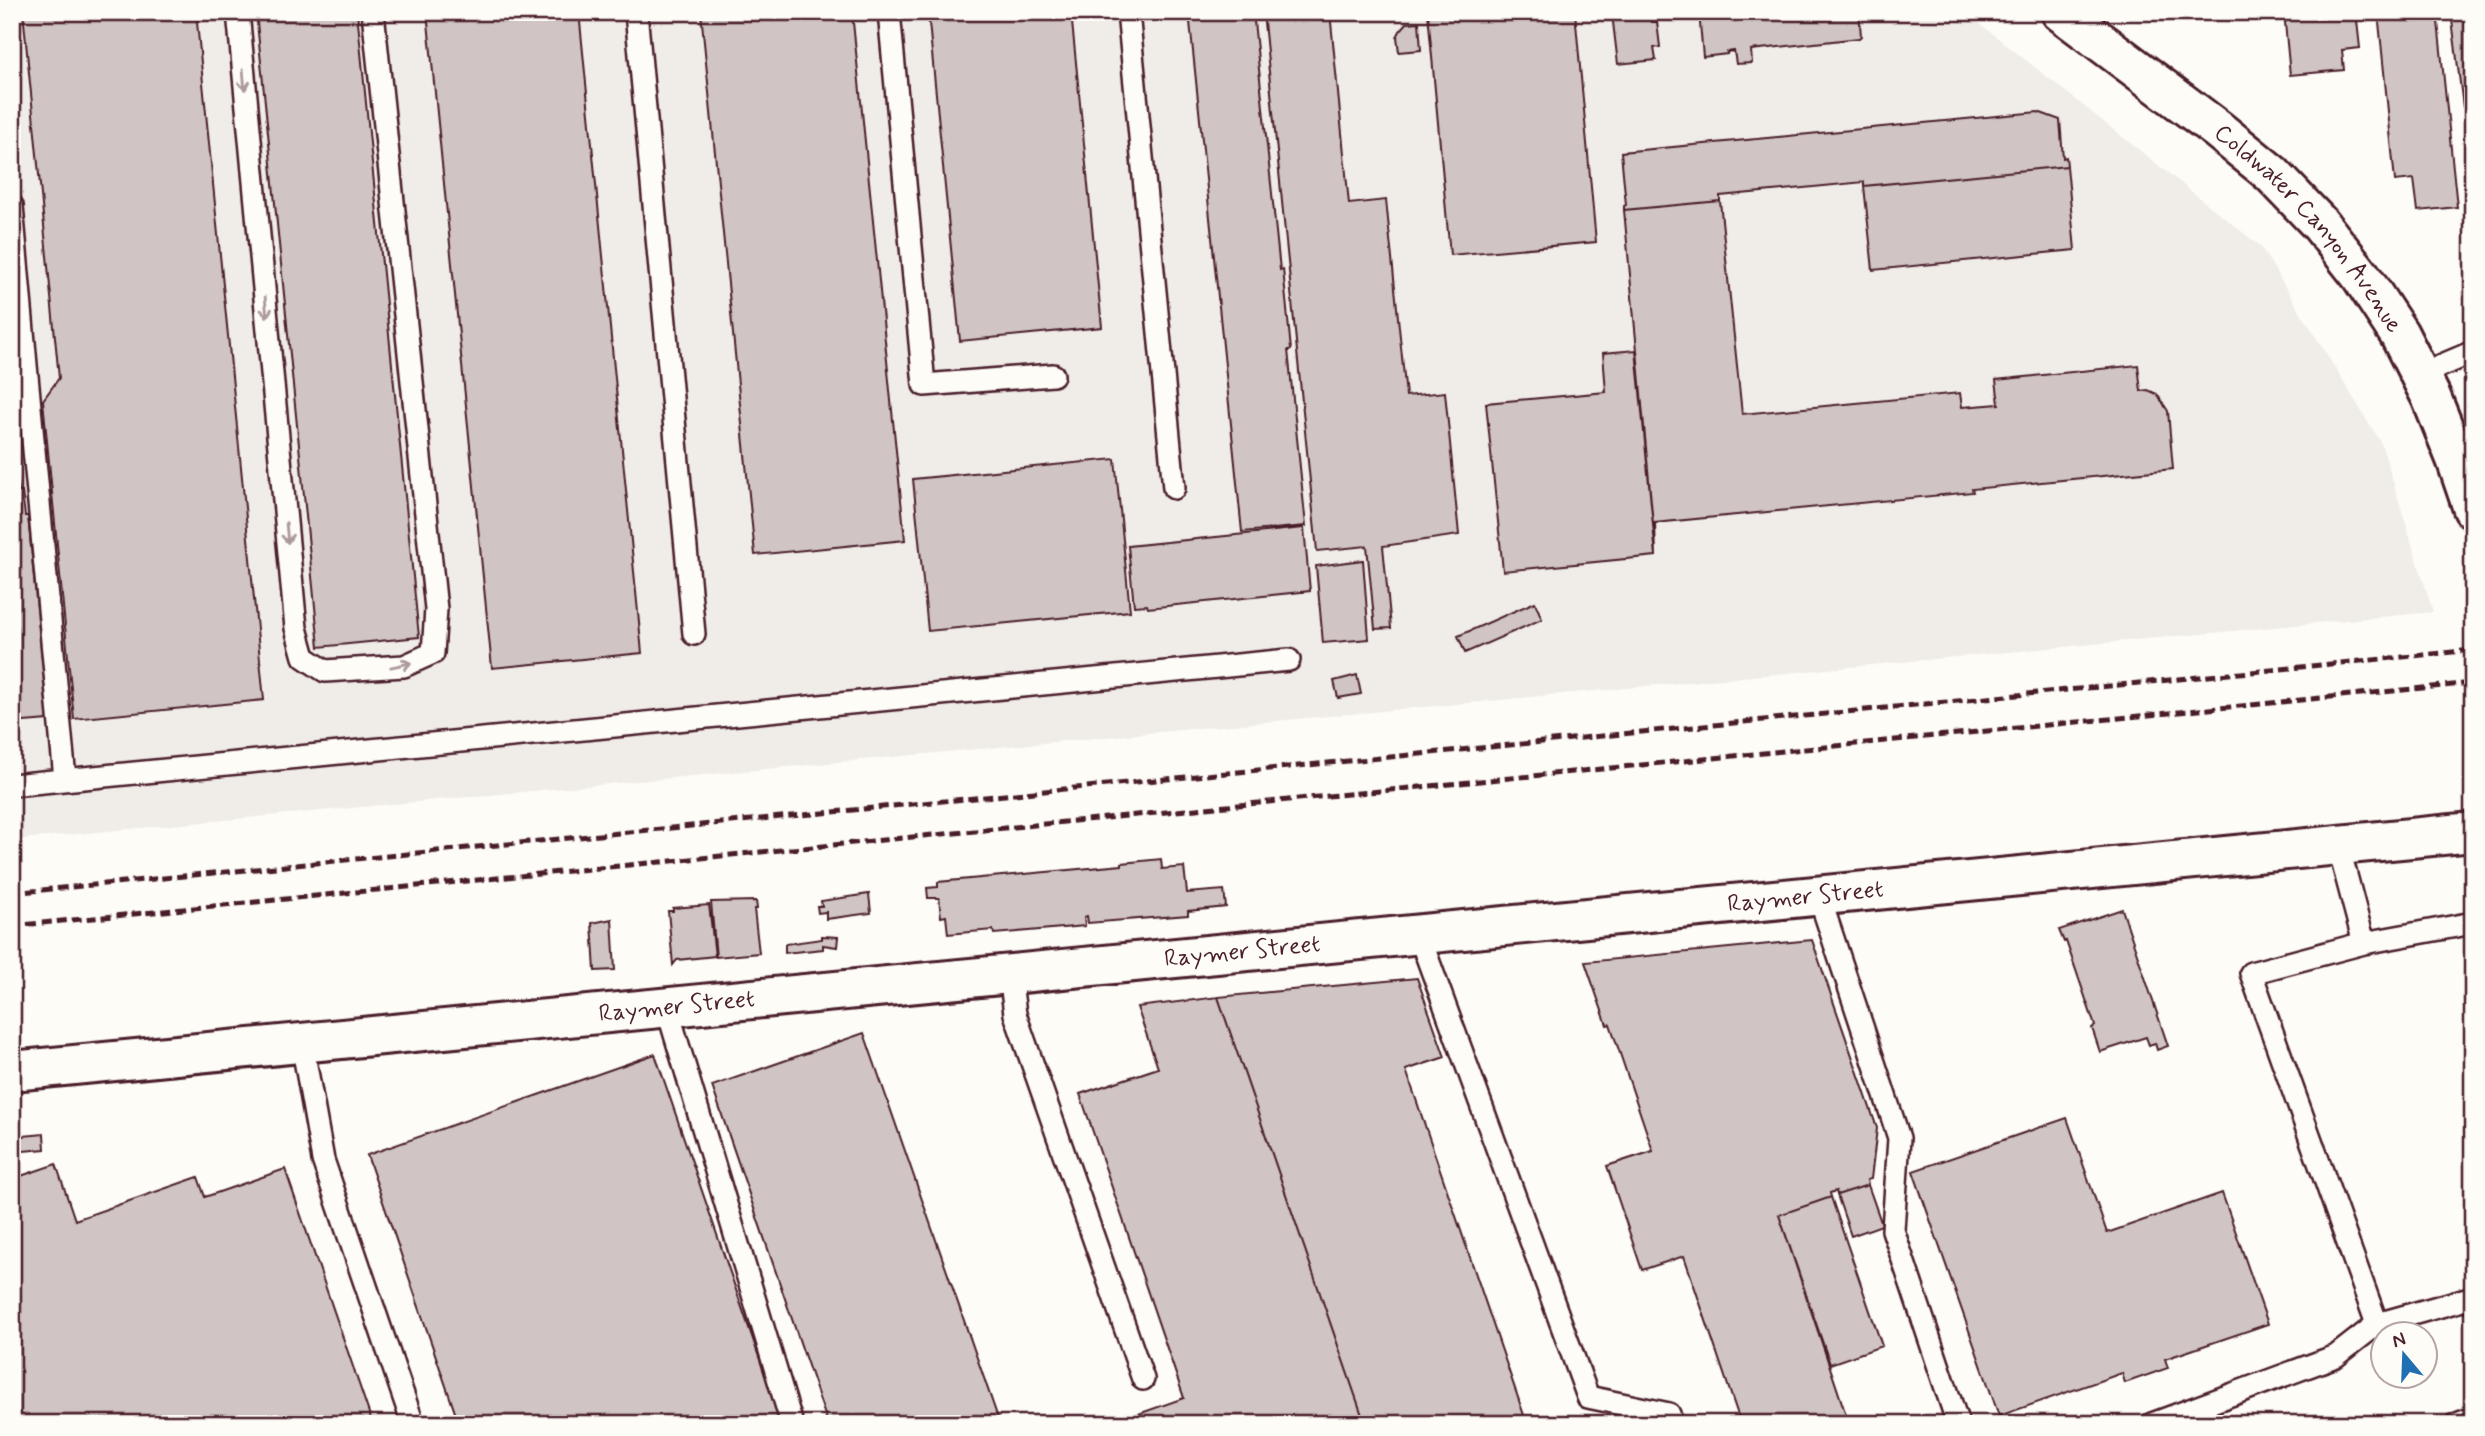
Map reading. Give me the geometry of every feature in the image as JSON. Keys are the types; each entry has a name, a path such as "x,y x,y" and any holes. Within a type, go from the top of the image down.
{"street":[{"name":"Coldwater Canyon Avenue","path":"2060,12 2154,80 2272,174 2320,224 2361,276 2399,334 2456,459 2473,509"},
{"name":"Raymer Street","path":"12,1072 2473,832"}],"lane":[{"path":"238,12 296,628 304,657 325,671 404,666 433,653 434,642 436,609 373,12"},
{"path":"636,12 694,634"},
{"path":"889,12 924,385 1053,375"},
{"path":"1128,12 1174,488"},
{"path":"12,206 19,366 65,779"},
{"path":"2419,375 2473,352"},
{"path":"12,785 1289,660"},
{"path":"2338,845 2364,943"},
{"path":"1819,896 1899,1138 1893,1230 1958,1424"},
{"path":"2377,1320 2251,973 2364,943 2473,923"},
{"path":"1419,935 1588,1397 1669,1414 1672,1424"},
{"path":"1010,974 1015,1014 1143,1379"},
{"path":"667,1008 792,1424"},
{"path":"302,1043 323,1160 413,1424"},
{"path":"2392,1320 2473,1297"},
{"path":"2152,1424 2336,1356 2370,1330"},
{"path":"2457,1424 2473,1418"}],"shaded area":[{"path":"12,12 1965,12 2260,246 2381,443 2433,612 12,840"}],"building":[{"path":"23,12 196,12 264,700 74,719 43,400 59,378"},
{"path":"256,12 357,12 419,637 319,647"},
{"path":"427,12 579,12 642,653 492,668"},
{"path":"701,12 852,12 905,540 755,555"},
{"path":"928,12 1071,12 1102,327 960,341"},
{"path":"1189,12 1253,12 1280,270 1283,269 1291,350 1288,350 1306,526 1242,532"},
{"path":"1263,12 1330,12 1349,204 1386,200 1406,396 1445,392 1459,535 1383,546 1391,628 1375,629 1367,546 1317,551"},
{"path":"1426,12 1575,12 1596,242 1450,255"},
{"path":"1651,12 1652,22 1657,22 1660,47 1654,48 1656,60 1618,64 1612,14"},
{"path":"1699,12 1859,12 1861,36 1751,50 1752,63 1736,64 1734,51 1703,57"},
{"path":"2284,12 2356,12 2360,48 2342,50 2344,70 2290,75"},
{"path":"2378,12 2437,12 2457,207 2418,211 2414,179 2395,181"},
{"path":"2451,12 2473,12 2473,106 2463,107"},
{"path":"1419,22 1421,50 1399,52 1397,37 1400,31 1407,23"},
{"path":"2038,112 2060,120 2063,158 2066,157 2067,166 1864,186 1864,182 1720,196 1720,201 1624,210 1626,205 1621,152"},
{"path":"2067,166 2075,250 1873,270 1864,186"},
{"path":"1720,201 1742,414 1960,393 1962,407 1999,404 1996,380 2138,365 2141,391 2148,390 2157,394 2168,411 2173,469 1972,489 1973,492 1655,523 1656,556 1624,210"},
{"path":"1636,350 1656,556 1503,571 1486,403 1606,392 1603,353"},
{"path":"12,430 19,492 22,492 25,516 28,516 48,720 12,723"},
{"path":"1115,459 1130,611 928,631 913,479"},
{"path":"1304,528 1310,591 1148,608 1147,605 1134,606 1128,546"},
{"path":"1363,560 1369,639 1323,643 1316,566"},
{"path":"1535,602 1542,619 1465,653 1458,636"},
{"path":"1357,675 1361,694 1338,698 1334,681"},
{"path":"1161,859 1162,869 1184,867 1187,893 1224,890 1226,907 1188,911 1188,915 1088,923 1087,916 1084,917 1085,926 994,934 993,930 948,934 946,916 941,917 939,898 928,898 927,888 938,887 938,882"},
{"path":"869,894 871,913 826,919 826,912 818,913 817,906 822,906 821,901"},
{"path":"756,901 757,909 754,909 759,953 716,957 711,902"},
{"path":"709,905 715,956 677,960 673,965 668,911 673,911 673,908"},
{"path":"2122,909 2168,1046 2157,1050 2155,1043 2149,1045 2146,1037 2100,1052 2092,1028 2095,1026 2066,941 2064,942 2059,930"},
{"path":"612,919 615,970 595,971 592,923"},
{"path":"822,936 838,937 837,947 823,945 823,949 785,953 785,944 822,939"},
{"path":"1812,940 1877,1128 1871,1179 1867,1180 1868,1185 1837,1195 1836,1191 1830,1193 1831,1197 1779,1215 1849,1424 1741,1424 1684,1256 1642,1270 1607,1166 1653,1151 1610,1024 1607,1025 1585,962"},
{"path":"1417,978 1445,1057 1406,1070 1527,1424 1365,1424 1218,997"},
{"path":"1218,997 1365,1424 1110,1424 1184,1398 1080,1094 1158,1068 1137,1007"},
{"path":"864,1033 1000,1424 828,1424 712,1086"},
{"path":"655,1054 782,1424 459,1424 367,1155"},
{"path":"2067,1118 2107,1233 2222,1193 2268,1324 2165,1359 2168,1368 2125,1383 2122,1373 1999,1416 1913,1171"},
{"path":"44,1134 45,1149 12,1152 12,1137"},
{"path":"56,1164 75,1220 198,1177 205,1197 285,1169 371,1419 362,1424 12,1424 12,1179"},
{"path":"1868,1185 1882,1225 1851,1236 1837,1195"},
{"path":"1831,1197 1882,1346 1830,1364 1779,1215"}],"railway":[{"path":"12,893 2473,650"},
{"path":"12,926 2473,683"}]}
